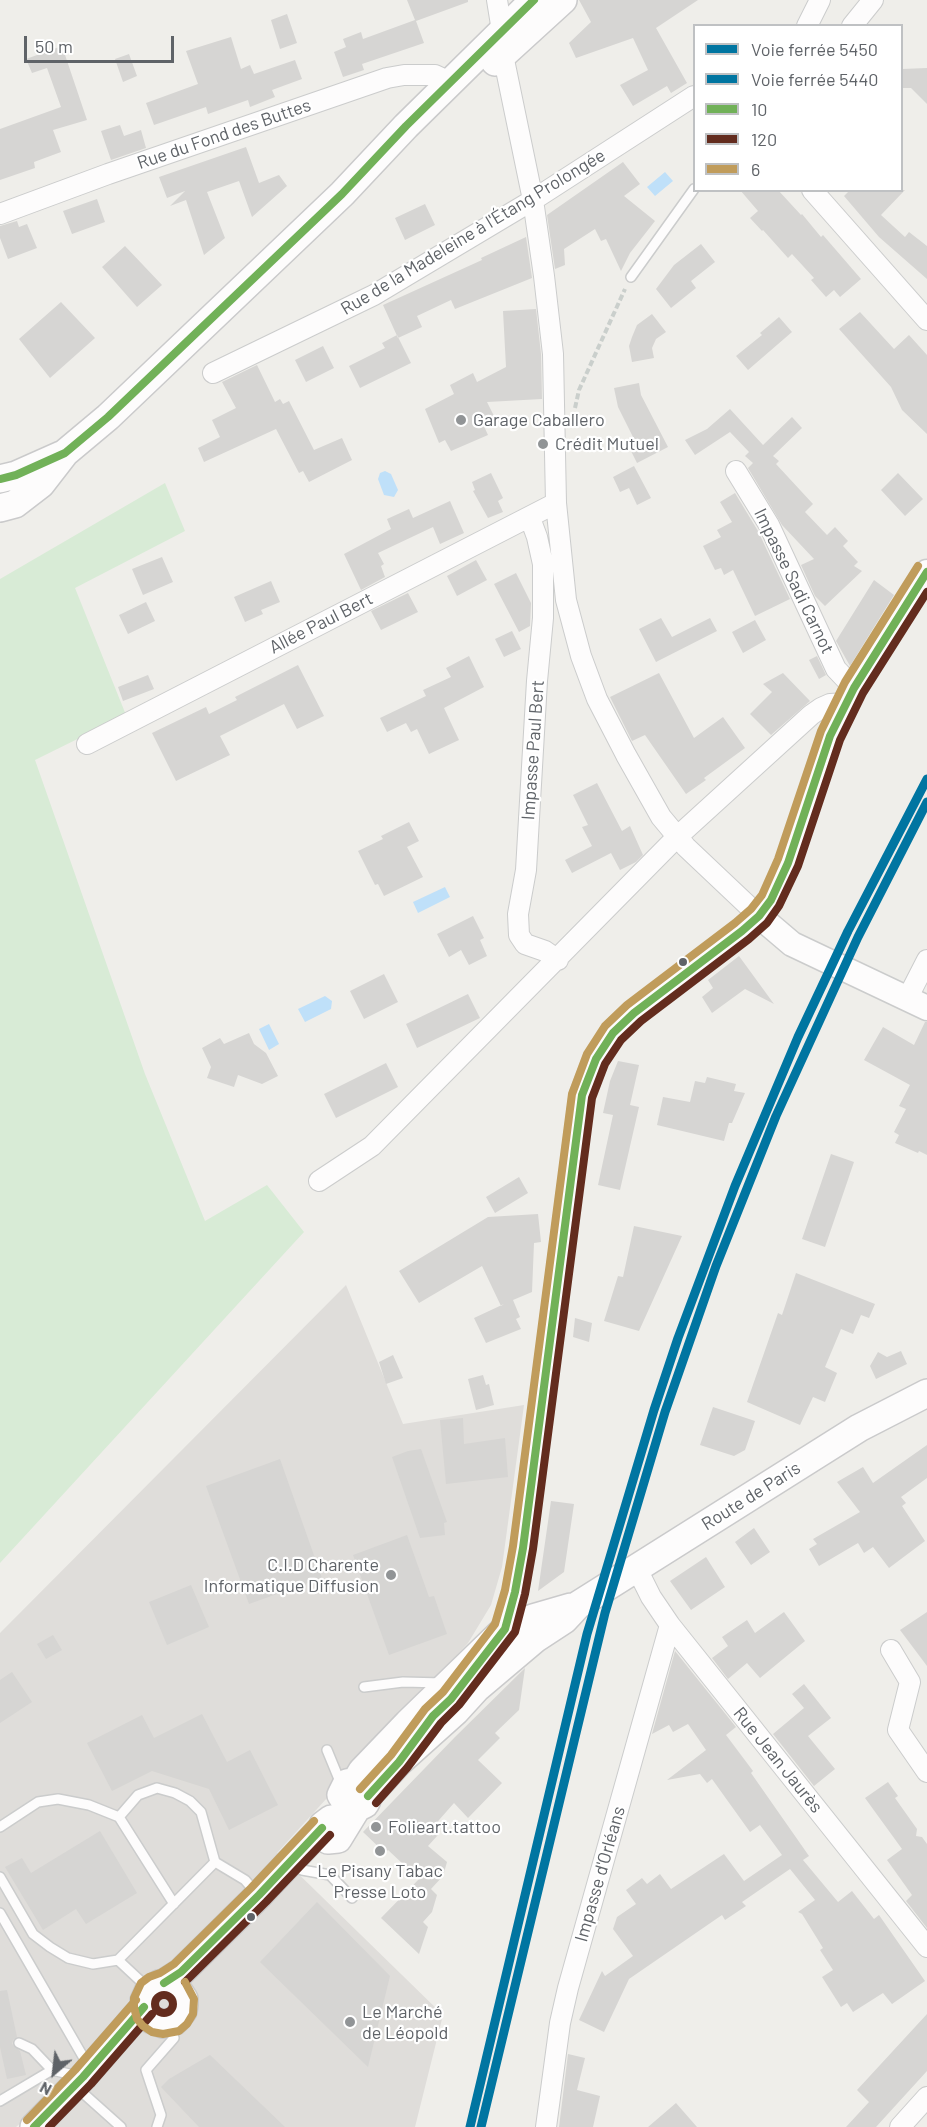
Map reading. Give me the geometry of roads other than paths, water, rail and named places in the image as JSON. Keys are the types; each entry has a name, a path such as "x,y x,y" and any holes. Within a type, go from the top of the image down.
{"main road":[{"path":"342,194 412,138 502,43 534,0"},
{"path":"0,508 15,504 41,484 65,453 108,417 342,194 450,82 563,0"},
{"path":"0,479 16,475 65,453"},
{"name":"Route de Paris","path":"34,2127 88,2080 162,2004 192,1982 343,1809 456,1711 477,1688 536,1639 564,1620 578,1605 636,1568 859,1428 927,1393"},
{"name":"Route de Paris","path":"264,1899 302,1870 343,1809 362,1771 448,1683 505,1629 533,1617 578,1605"},
{"name":"Route de Paris","path":"53,2127 88,2080"}],"street":[{"path":"497,0 502,43 533,200 552,354 556,503 566,600 581,656 597,699 626,755 662,816 682,842 782,936 803,949 917,1003 927,960"},
{"path":"808,24 820,0"},
{"path":"854,24 873,0"},
{"name":"Rue du Fond des Buttes","path":"0,214 108,174 387,78 404,75 435,75 450,82"},
{"name":"Rue de la Madeleine à l'Étang Prolongée","path":"213,373 374,295 533,200 693,97"},
{"path":"814,192 927,320"},
{"name":"Impasse Sadi Carnot","path":"736,471 769,525 850,695"},
{"name":"Allée Paul Bert","path":"87,744 556,503"},
{"name":"Impasse Paul Bert","path":"530,518 543,564 543,618 536,692 526,870 518,914 519,935 525,944 545,951 558,960"},
{"path":"505,1629 523,1548 582,1095 596,1059 613,1033 634,1012 742,931 759,916 771,900 779,884 830,736 850,695 927,572"},
{"path":"319,1180 372,1146 558,960 811,715 850,695"},
{"name":"Rue Jean Jaurès","path":"636,1568 651,1597 670,1625 927,1947"},
{"name":"Impasse d'Orléans","path":"546,2127 560,2023 568,1988 670,1625"},
{"name":"Route de Paris","path":"399,1762 505,1629"},
{"path":"891,1650 910,1682 898,1730 927,1772"},
{"path":"900,2127 927,2097"}],"lane":[{"path":"631,277 693,190"},
{"path":"364,1687 403,1682 448,1683"},
{"path":"327,1750 339,1782 343,1809"},
{"path":"119,1817 138,1795 157,1788 175,1793 190,1801 201,1812 215,1862 245,1880 264,1899"},
{"path":"0,1827 38,1802 58,1799 89,1805 119,1817 174,1904"},
{"path":"0,1877 33,1934 68,1958 93,1964 118,1960 215,1862"},
{"path":"302,1870 330,1875 352,1898"},
{"path":"0,1913 88,2080 121,2127"},
{"path":"118,1960 162,2004 174,2038 146,2070 161,2115 157,2127"},
{"path":"19,2043 32,2049 52,2070 88,2080"},
{"path":"0,2101 52,2070"}],"water":[{"path":"665,172 673,181 655,196 647,187"},
{"path":"385,471 391,474 398,490 394,497 384,495 378,479 380,473"},
{"path":"445,887 450,897 418,913 413,902"},
{"path":"325,996 332,1001 331,1009 305,1022 298,1009"},
{"path":"269,1024 279,1044 269,1050 259,1029"}],"rail line":[{"name":"5450","path":"470,2127 587,1634 678,1338 735,1186 798,1037 848,931 927,779"},
{"name":"5440","path":"481,2127 605,1613 665,1412 716,1266 776,1116 858,937 927,802"}],"place":[{"name":"Garage Caballero","path":"461,420"},
{"name":"Crédit Mutuel","path":"543,444"},
{"name":"C.I.D Charente Informatique Diffusion","path":"391,1575"},
{"name":"Folieart.tattoo","path":"376,1827"},
{"name":"Le Pisany Tabac Presse Loto","path":"380,1851"},
{"name":"Le Marché de Léopold","path":"350,2022"}]}
